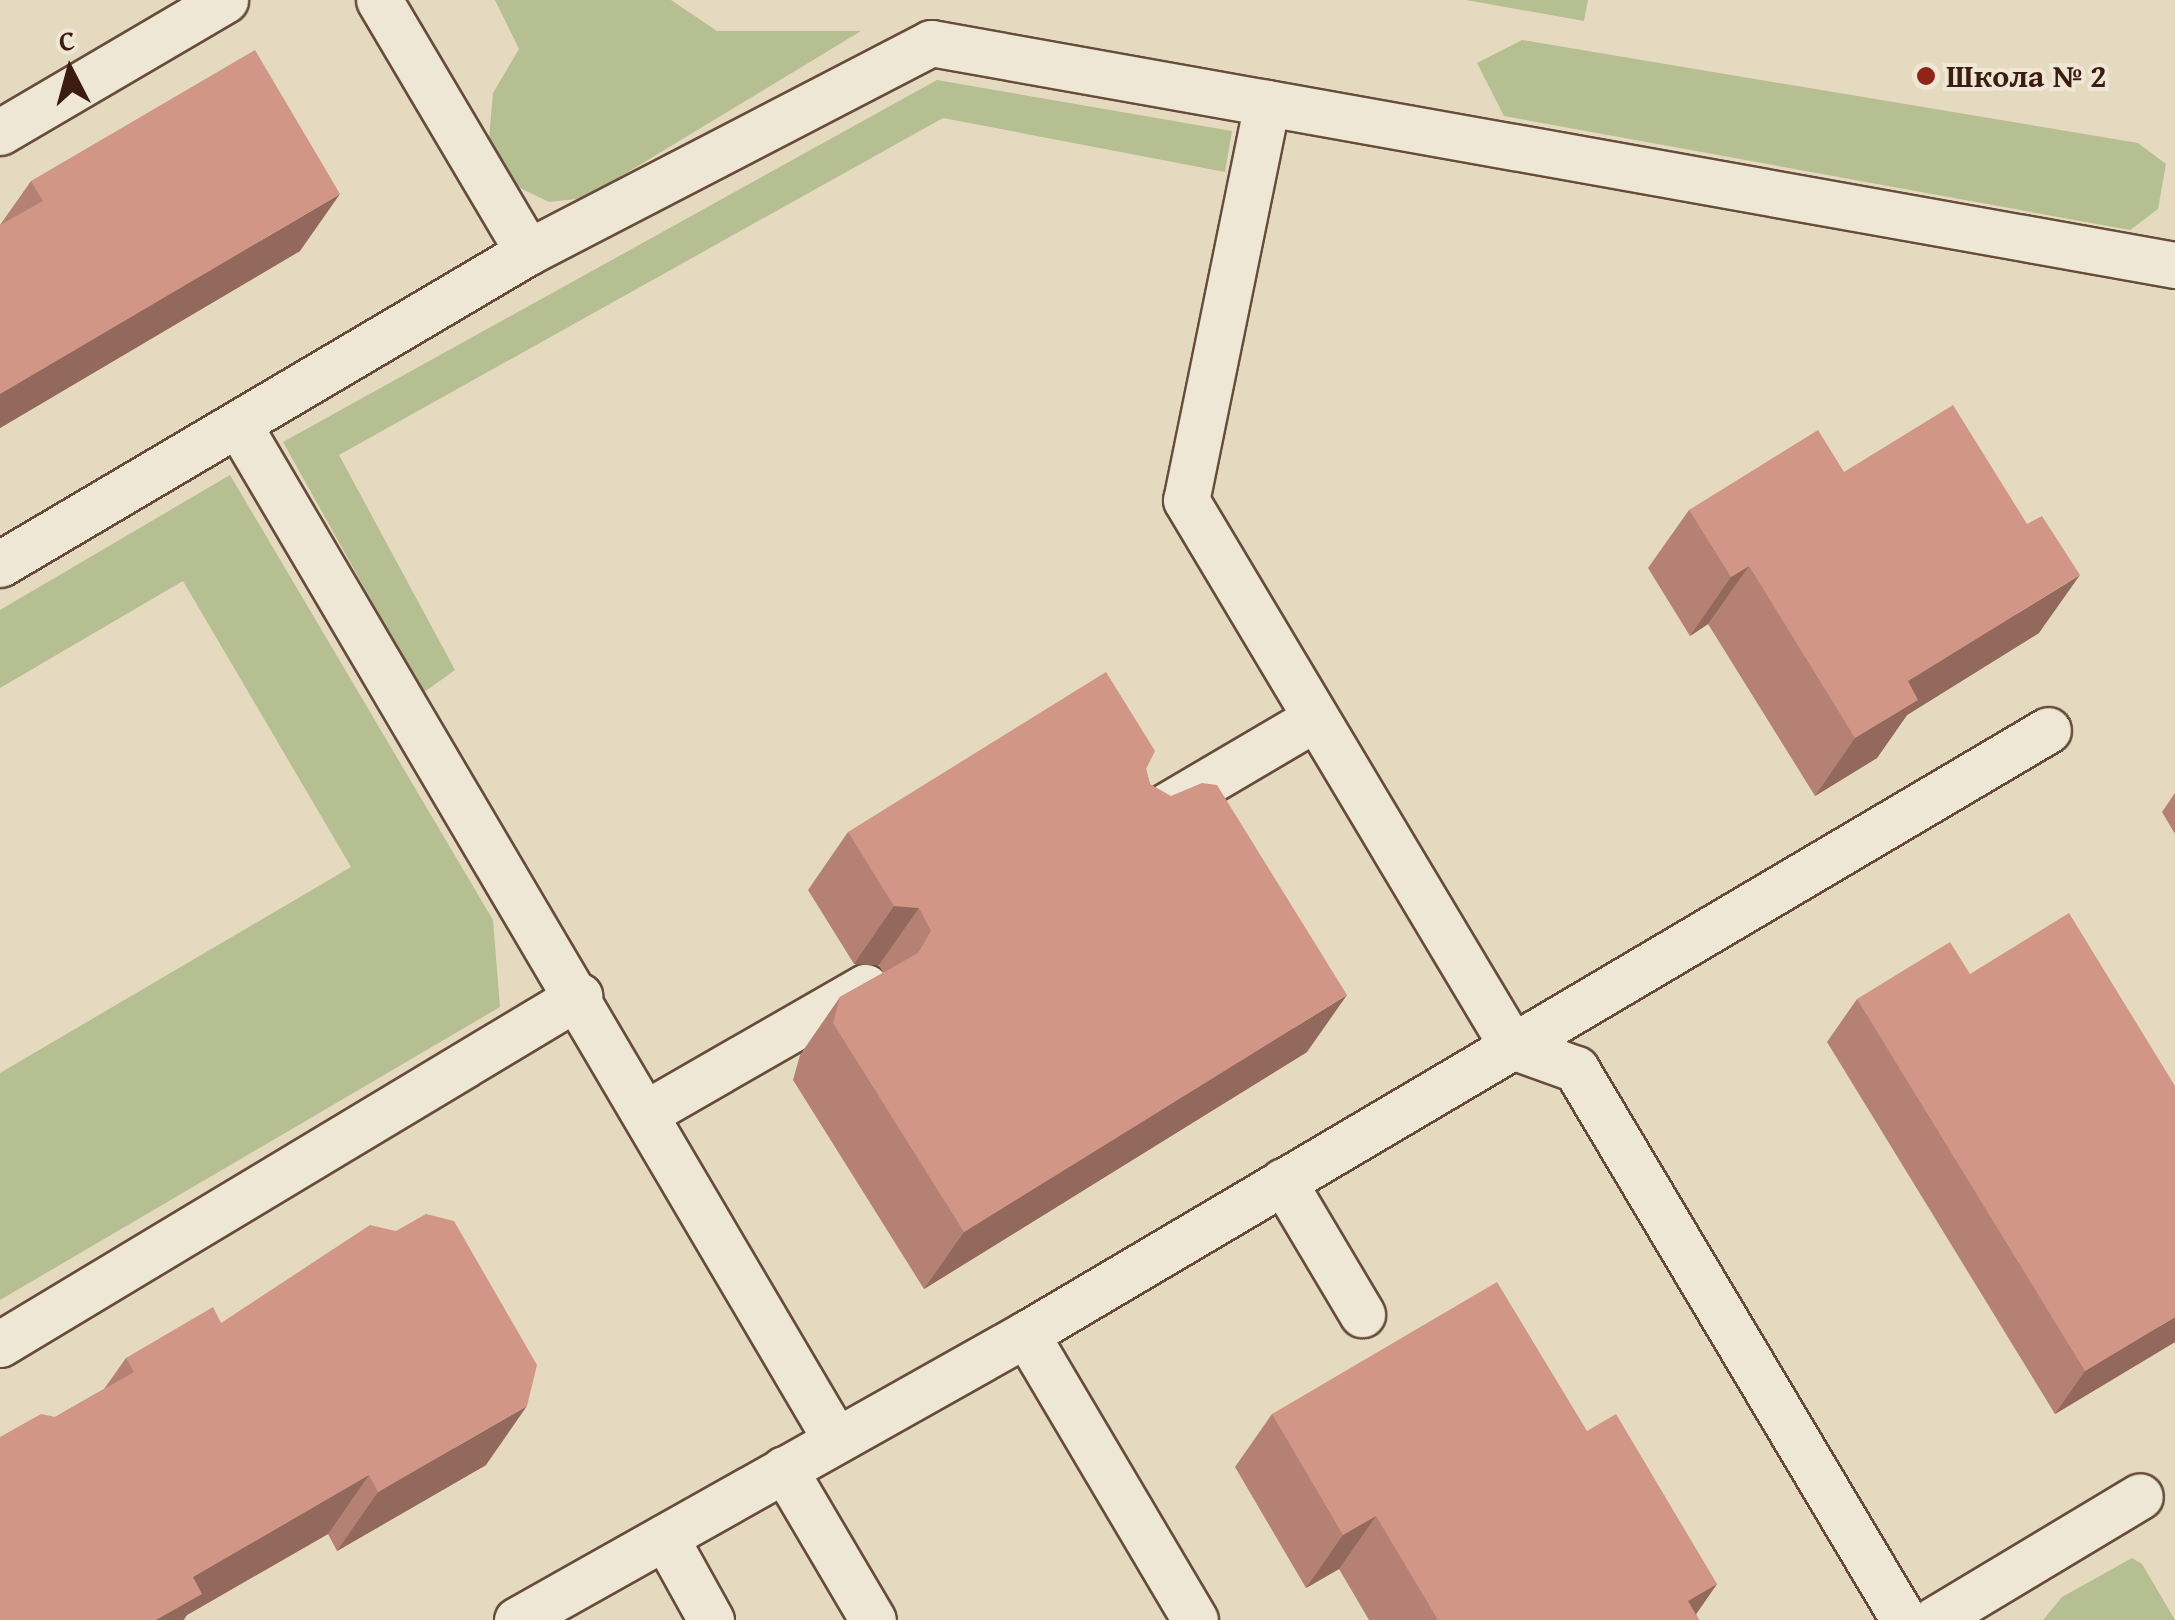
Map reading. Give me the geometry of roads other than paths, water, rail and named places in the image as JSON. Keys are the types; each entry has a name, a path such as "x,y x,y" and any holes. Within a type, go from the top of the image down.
{"lane":[{"path":"0,132 225,0"},
{"path":"379,0 528,252"},
{"path":"0,564 528,252 931,43 2175,265"},
{"path":"1268,103 1186,500 1512,1046 1576,1069 1904,1620"},
{"path":"238,424 579,996 836,1440"},
{"path":"1132,826 1316,718"},
{"path":"517,1620 1026,1334 2048,730"},
{"path":"646,1113 865,987"},
{"path":"0,1344 579,996"},
{"path":"1283,1181 1362,1314"},
{"path":"1026,1334 1196,1620"},
{"path":"784,1469 873,1620"},
{"path":"1934,1620 2140,1496"},
{"path":"665,1537 711,1620"}],"place":[{"name":"Школа № 2","path":"1926,76"}]}
